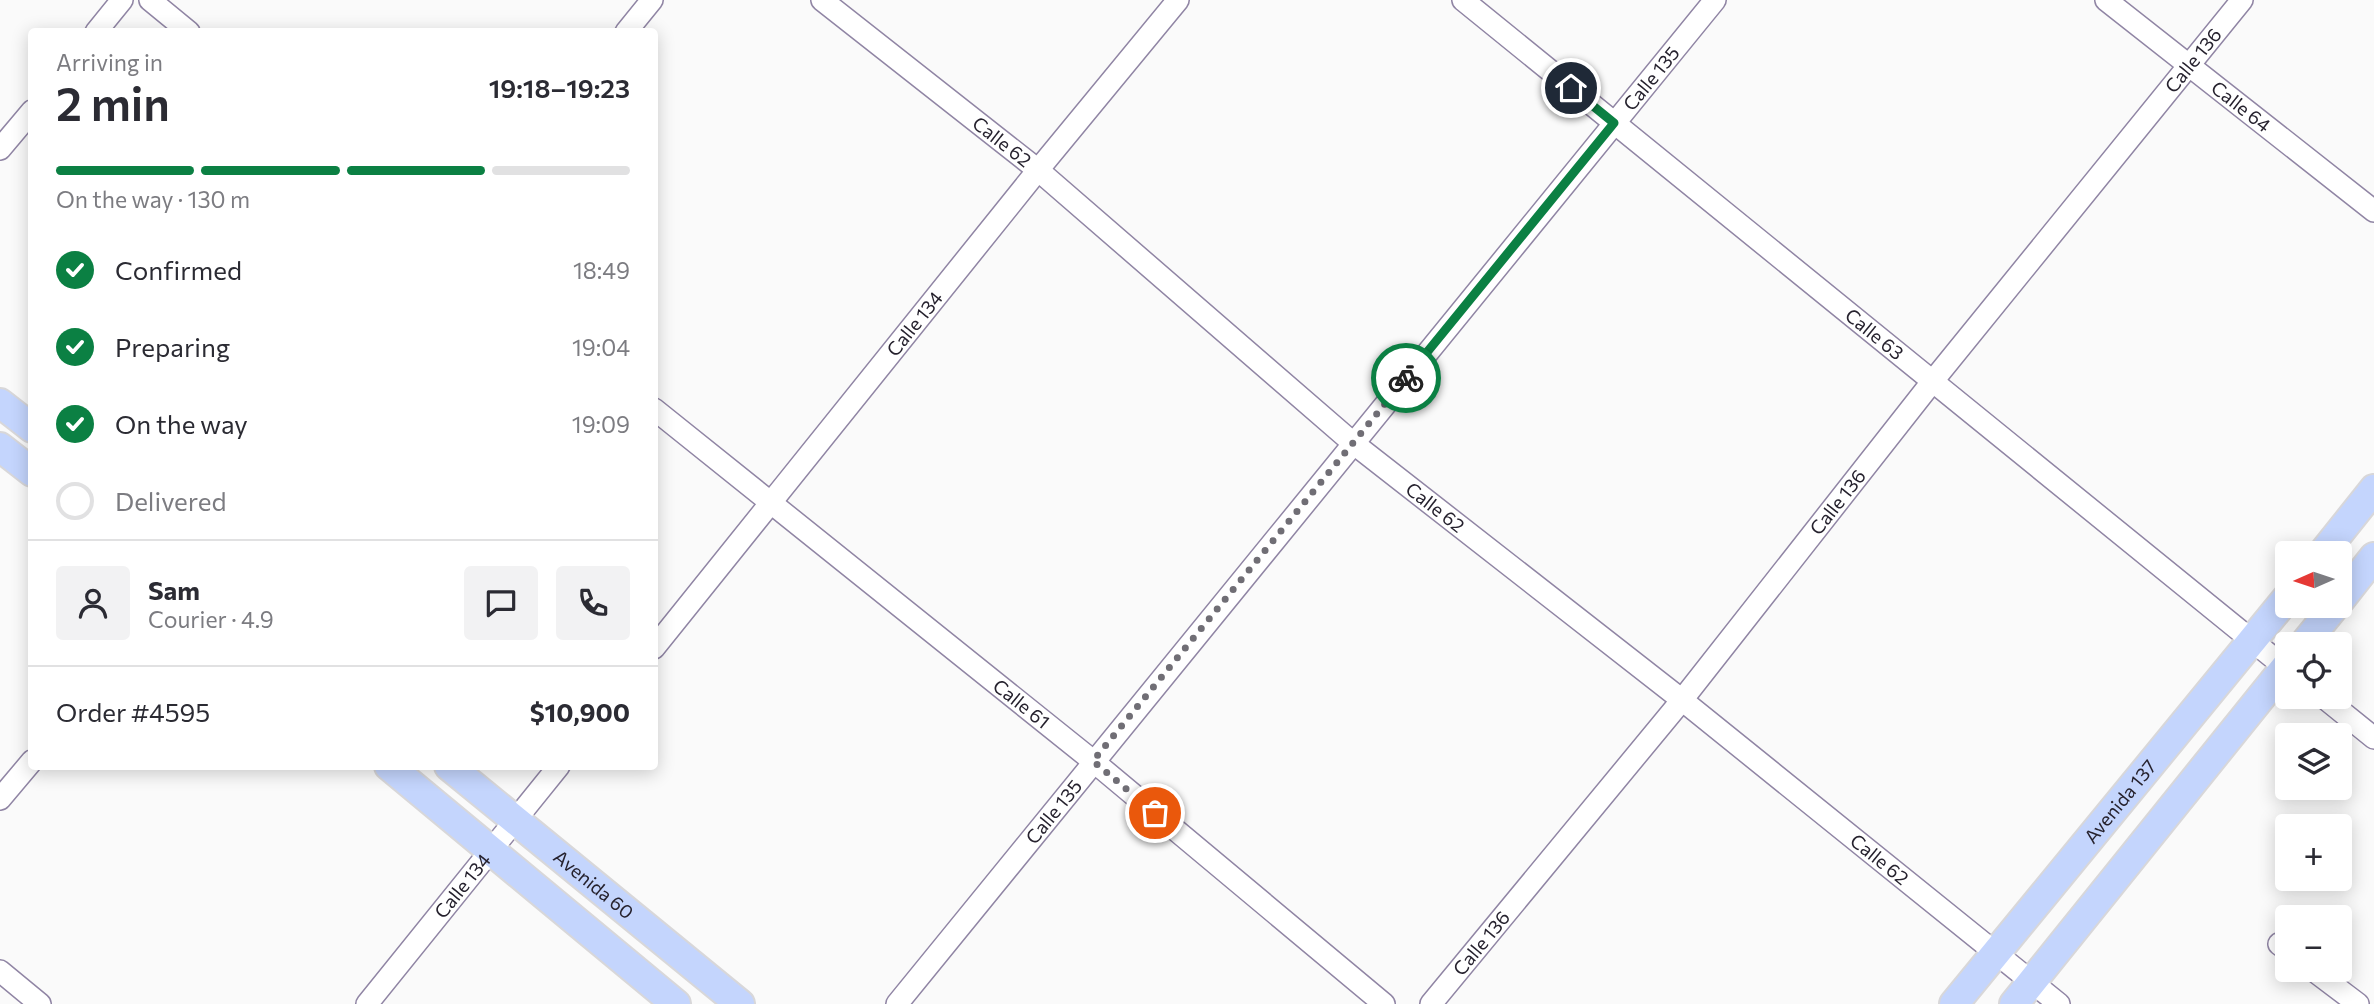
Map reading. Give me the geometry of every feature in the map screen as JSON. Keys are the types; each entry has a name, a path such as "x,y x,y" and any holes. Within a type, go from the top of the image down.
{"main road":[{"path":"0,403 28,425"},
{"path":"0,447 28,469"},
{"path":"2333,541 2374,489"},
{"path":"2352,585 2374,557"},
{"name":"Avenida 137","path":"1954,1004 2275,613"},
{"path":"2314,632 2325,618"},
{"path":"2014,1004 2275,682"},
{"name":"Avenida 60","path":"394,770 676,1004"},
{"name":"Avenida 60","path":"454,770 740,1004"}],"street":[{"path":"99,28 122,0"},
{"path":"150,0 184,28"},
{"path":"629,28 652,0"},
{"name":"Calle 62","path":"822,0 1038,170 1353,443 1682,700 2059,1004"},
{"name":"Calle 134","path":"658,643 1178,0"},
{"name":"Calle 63","path":"1463,0 2275,657"},
{"name":"Calle 135","path":"897,1004 1715,0"},
{"name":"Calle 64","path":"2106,0 2374,211"},
{"name":"Calle 136","path":"1431,1004 1682,700 1932,382 2242,0"},
{"path":"0,149 28,116"},
{"name":"Calle 61","path":"658,412 1093,761 1384,1004"},
{"path":"2338,709 2374,738"},
{"path":"0,799 28,766"},
{"name":"Calle 134","path":"367,1004 492,853 556,770"},
{"path":"0,971 40,1004"},
{"path":"2329,982 2358,1004"}],"way so far":[{"path":"1155,813 1093,761 1406,378"}],"route":[{"path":"1406,378 1614,123 1571,88"}]}
